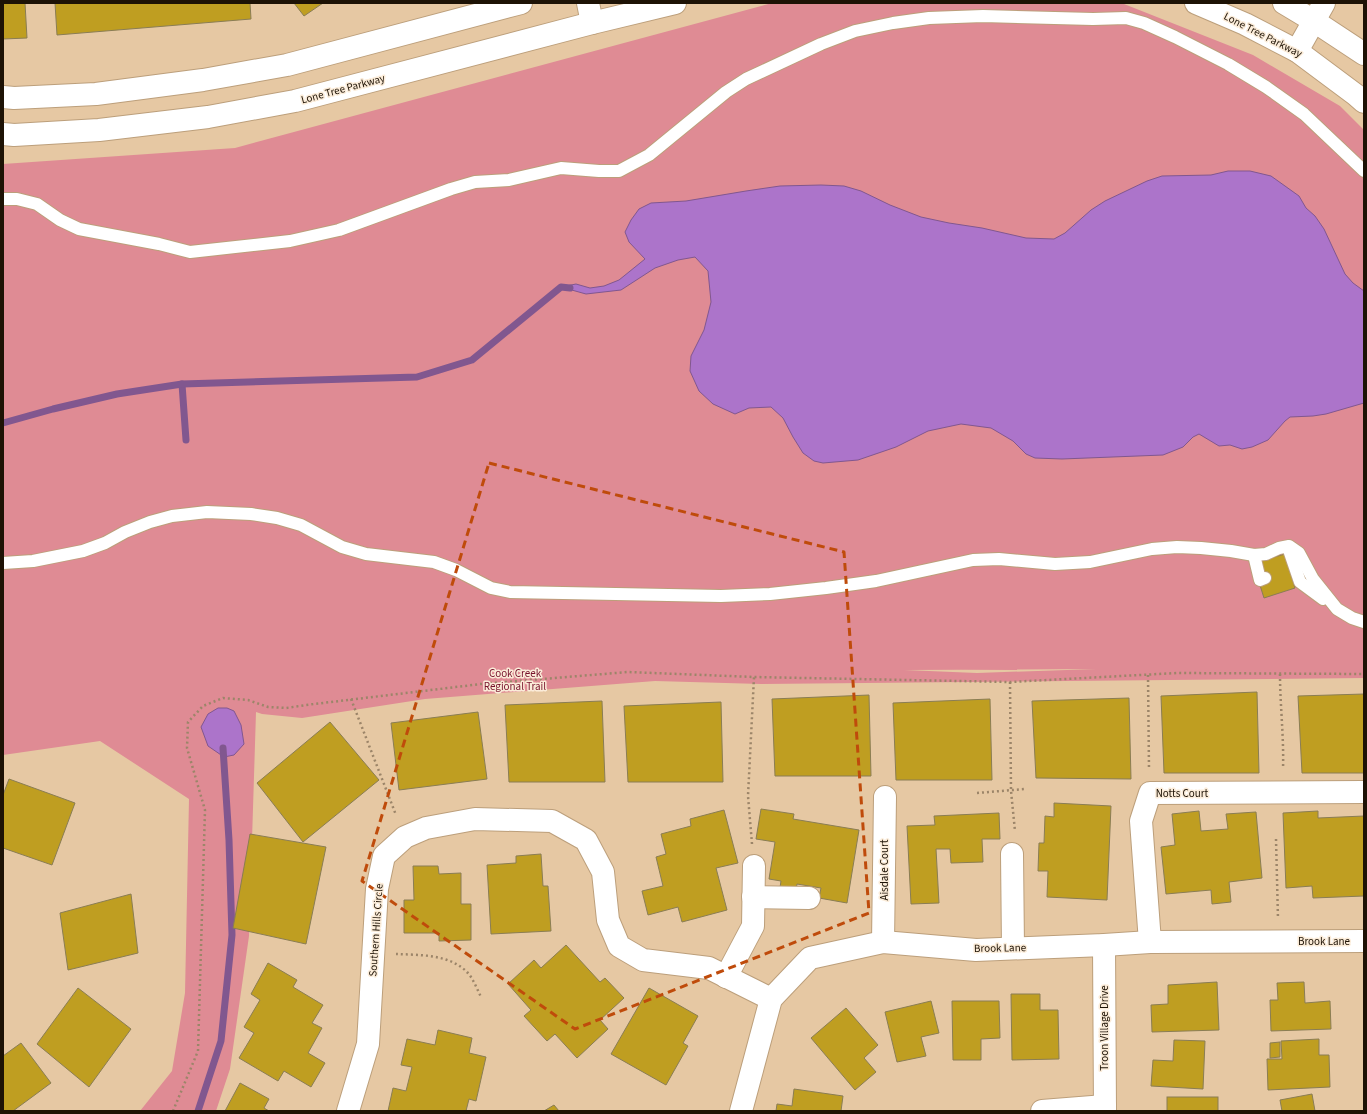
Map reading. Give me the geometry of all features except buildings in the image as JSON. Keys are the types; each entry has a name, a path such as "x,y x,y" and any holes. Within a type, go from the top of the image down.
{"street":[{"path":"3,97 14,98 96,94 203,80 287,65 521,3"},
{"name":"Lone Tree Parkway","path":"3,134 14,135 99,130 208,117 287,102 590,13 675,3"},
{"name":"Lone Tree Parkway","path":"1196,3 1245,24 1297,51 1364,102"},
{"path":"1284,3 1319,12 1364,54"},
{"path":"1297,51 1319,12"},
{"name":"Notts Court","path":"1150,942 1141,821 1150,793 1364,792"},
{"name":"Aisdale Court","path":"883,942 885,797"},
{"name":"Southern Hills Circle","path":"348,1111 368,1044 377,889 384,856 405,837 426,828 475,819 552,821 586,840 603,872 608,920 619,946 642,960 710,968 771,999"},
{"path":"1012,854 1013,948"},
{"path":"726,977 753,926 754,866"},
{"path":"753,897 809,898"},
{"name":"Brook Lane","path":"741,1111 771,999 810,958 883,942 976,950 1150,942 1364,941"},
{"name":"Troon Village Drive","path":"1104,945 1105,1108"},
{"path":"1042,1111 1105,1108"}],"lane":[{"path":"3,199 17,199 37,204 60,220 79,229 159,244 190,252 290,241 339,230 451,189 475,182 509,180 561,168 619,171 650,155 726,92 746,79 821,44 855,32 893,23 929,18 983,16 1093,19 1126,18 1144,23 1228,64 1266,87 1304,114 1364,171"},
{"path":"3,563 33,560 83,551 150,522 172,516 207,512 250,514 278,518 301,525 342,547 366,554 434,562 456,570 491,588 510,592 721,596 770,594 876,581 973,560 999,558 1055,564 1083,563 1152,549 1177,547 1231,551 1254,555 1266,554 1279,548 1289,546 1299,553 1313,579 1337,609 1352,618 1364,622"},
{"path":"1254,555 1260,580 1265,578"}],"path":[{"path":"173,1111 198,1051 205,810 187,748 188,722 203,706 223,698 248,700 268,707 286,708 481,684 628,672 754,677 1010,682 1177,673 1364,674"},
{"path":"1280,674 1280,702 1284,752 1282,792"},
{"path":"1148,675 1150,793"},
{"path":"754,677 748,796 754,866"},
{"path":"1010,682 1011,791 1016,840 1012,854"},
{"path":"351,700 405,837"},
{"path":"977,793 1025,789"},
{"path":"1276,839 1279,941"},
{"path":"373,953 431,956 455,963 468,972 481,997"}],"highlighted area":[{"path":"489,463 844,552 869,913 575,1029 362,881"}],"green space":[{"name":"Cook Creek Regional Trail","path":"772,3 1124,4 1253,55 1340,106 1364,130 1364,678 761,684 655,681 425,699 302,718 262,714 256,712 249,936 230,1069 216,1111 140,1111 172,1071 185,993 189,799 100,741 3,755 3,164 235,148","holes":["1096,669 977,673 904,670"]}],"shaded area":[{"path":"1228,171 1250,171 1271,176 1299,196 1306,208 1315,216 1324,229 1345,274 1353,283 1364,291 1364,403 1326,414 1290,417 1268,440 1252,447 1242,449 1230,445 1219,446 1199,434 1193,437 1183,447 1163,455 1062,459 1035,458 1026,454 1013,441 991,428 961,424 928,431 896,447 858,460 823,463 814,461 803,453 783,418 771,407 749,408 735,414 713,404 699,391 690,371 691,356 704,330 711,302 708,271 695,257 678,260 655,268 621,290 586,294 561,287 576,284 590,288 604,286 619,280 645,259 629,242 625,232 639,209 651,203 686,201 780,186 844,186 861,191 890,205 921,217 1026,238 1054,239 1065,233 1091,210 1105,201 1147,181 1162,176 1211,175"},
{"path":"218,708 227,708 234,711 241,725 244,744 234,755 224,757 208,746 201,727 208,714"}],"waterway":[{"path":"3,423 53,409 117,394 182,384 417,377 472,360 561,287 570,288"},
{"path":"182,384 186,440"},
{"path":"198,1111 221,1041 232,935 229,840 223,748"}]}
